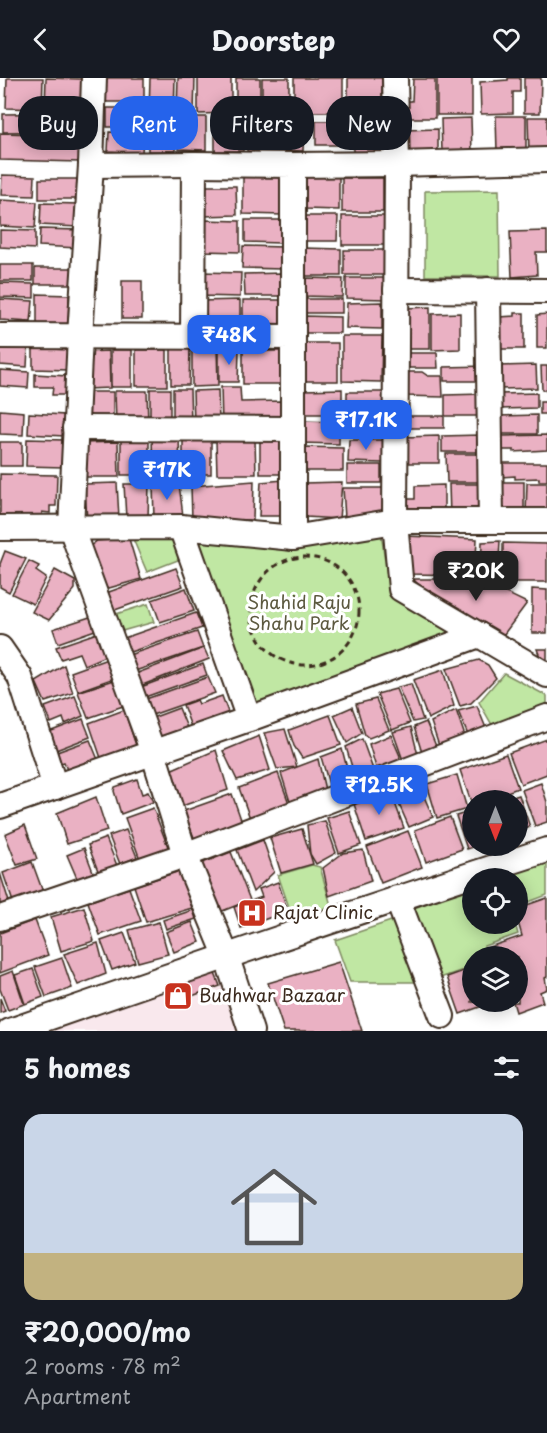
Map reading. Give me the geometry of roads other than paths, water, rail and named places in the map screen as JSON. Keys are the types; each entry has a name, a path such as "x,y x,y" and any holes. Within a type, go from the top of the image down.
{"street":[{"path":"94,78 71,528 153,752 185,855 226,955 251,1031"},
{"path":"395,78 397,164 395,521 401,589 547,675"},
{"path":"91,165 397,164 547,160"},
{"path":"193,337 194,164"},
{"path":"292,538 293,165"},
{"path":"396,290 547,291"},
{"path":"488,290 491,521"},
{"path":"0,336 293,337"},
{"path":"75,428 293,429"},
{"path":"0,528 181,527 292,538 395,521 547,521"},
{"path":"181,527 249,719"},
{"path":"0,806 249,719 478,635"},
{"path":"0,648 20,677 56,787"},
{"path":"0,918 185,855 547,717"},
{"path":"10,1031 226,955 547,850"},
{"path":"397,898 442,1016"}],"place":[{"name":"Rajat Clinic","path":"252,913"},
{"name":"Budhwar Bazaar","path":"178,996"}],"park label":[{"name":"Shahid Raju Shahu Park","path":"299,613"}]}
